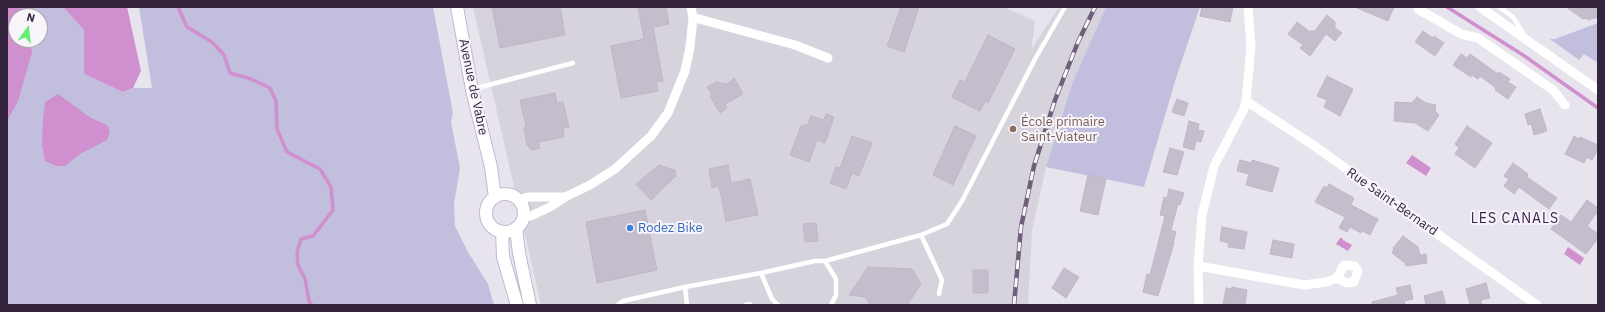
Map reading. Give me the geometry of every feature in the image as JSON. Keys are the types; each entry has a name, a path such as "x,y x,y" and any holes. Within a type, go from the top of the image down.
{"main road":[{"name":"Avenue de Vabre","path":"456,7 472,90 491,167 495,197"},
{"name":"Avenue de Vabre","path":"491,167 508,194"},
{"path":"501,194 508,194 519,200 523,208 523,216 522,221 516,228 502,232 491,225 486,214 487,207 490,201 495,197 501,194"},
{"path":"516,228 519,253 530,305"},
{"path":"502,232 503,257 517,305"}],"street":[{"path":"523,216 531,216 590,185 615,169 651,136 668,113 685,71 690,47 693,18 691,7"},
{"path":"1199,305 1198,266 1202,215 1214,166 1244,109 1246,101 1251,47 1248,7"},
{"path":"1418,7 1418,9 1461,34 1478,38 1553,90 1564,105"},
{"path":"1480,7 1598,90"},
{"path":"693,18 795,45 828,58"},
{"name":"Rue Saint-Bernard","path":"1246,101 1303,138 1535,304"},
{"path":"519,200 528,197 565,197"},
{"path":"1198,266 1304,285 1326,282 1337,278"}],"lane":[{"path":"617,305 623,301 685,287 815,261 825,261 921,235 947,224 956,211 1035,59 1065,7"},
{"path":"1499,7 1513,17 1526,39"},
{"path":"472,90 573,63"},
{"path":"921,235 942,280 939,294"},
{"path":"825,261 836,279 836,295 831,305"},
{"path":"761,273 772,299 778,305"},
{"path":"685,287 687,305"}],"shaded area":[{"path":"7,7 63,7 84,30 84,74 123,92 133,88 152,88 139,7 433,7 453,113 451,122 460,168 454,204 455,226 468,252 488,284 494,305 7,305"},
{"path":"7,7 22,7 8,8 8,48 31,48 32,52 18,101 7,121"},
{"path":"63,7 127,7 141,71 133,88 123,92 84,74 84,30"},
{"path":"473,7 1004,7 1035,21 1031,50 1059,7 1106,7 1072,84 1046,167 1032,231 1028,305 552,305 548,303 548,305 541,305"},
{"path":"1106,7 1200,7 1176,78 1144,187 1046,167 1072,84"},
{"path":"1598,23 1598,59 1596,62 1584,54 1579,60 1550,39 1555,39"},
{"path":"58,94 91,118 107,125 110,131 107,140 80,154 65,166 56,166 45,161 42,145 45,102"},
{"path":"1412,155 1431,168 1426,176 1406,163"},
{"path":"1340,238 1352,245 1348,251 1336,244"},
{"path":"1568,247 1584,258 1580,265 1564,254"}],"building":[{"path":"492,7 560,7 565,35 500,48"},
{"path":"638,7 666,7 669,24 653,27 663,81 656,82 658,91 621,98 611,46 644,39"},
{"path":"901,7 919,7 904,52 887,46"},
{"path":"1202,7 1233,7 1230,22 1200,16"},
{"path":"1355,7 1394,7 1388,21"},
{"path":"1566,7 1598,7 1598,17 1588,20 1587,18 1583,19"},
{"path":"1327,15 1335,22 1335,28 1342,33 1335,41 1326,34 1310,56 1300,48 1303,45 1288,34 1297,22 1310,32 1312,30 1314,32"},
{"path":"1423,31 1444,43 1435,56 1415,42"},
{"path":"988,35 1015,49 988,103 985,101 980,111 952,97 960,80 965,82"},
{"path":"1461,54 1467,58 1470,54 1498,74 1499,72 1510,79 1508,82 1516,87 1508,99 1495,90 1496,88 1480,76 1478,79 1472,75 1471,77 1453,65"},
{"path":"1327,76 1353,89 1340,116 1324,107 1327,100 1317,96"},
{"path":"734,78 743,94 725,104 727,108 720,113 710,96 712,94 707,87 716,82 727,84"},
{"path":"555,93 557,103 563,102 569,127 563,128 564,137 538,142 540,148 532,150 527,145 524,128 526,126 520,100"},
{"path":"1417,97 1426,103 1436,105 1435,111 1439,115 1428,131 1415,123 1394,121 1395,102 1412,103"},
{"path":"1177,99 1188,103 1184,116 1172,112"},
{"path":"1540,109 1547,131 1534,135 1531,124 1528,125 1525,114"},
{"path":"826,114 834,117 825,143 817,140 809,162 790,155 801,126 808,124 811,116 824,120"},
{"path":"1189,121 1199,124 1198,130 1204,131 1201,142 1196,141 1194,150 1183,147"},
{"path":"955,126 976,136 953,185 933,175"},
{"path":"1467,126 1492,143 1475,168 1455,154 1459,148 1455,144"},
{"path":"852,136 872,143 859,176 852,173 846,189 830,183 836,167 840,168"},
{"path":"1574,136 1598,145 1598,149 1592,160 1587,157 1584,163 1565,154"},
{"path":"1170,148 1184,152 1177,175 1163,172"},
{"path":"1240,160 1252,163 1252,160 1279,168 1272,192 1246,185 1249,174 1237,171"},
{"path":"1513,163 1528,174 1527,177 1557,198 1549,209 1519,187 1514,194 1504,186 1509,179 1504,176"},
{"path":"659,165 675,170 676,176 651,200 636,184"},
{"path":"728,165 731,183 750,179 758,215 726,221 719,186 712,188 709,169"},
{"path":"1088,175 1106,179 1098,215 1080,211"},
{"path":"1329,184 1354,198 1351,205 1378,219 1370,235 1362,231 1361,233 1350,227 1347,232 1339,228 1345,217 1315,202 1324,186 1327,188"},
{"path":"1169,189 1184,193 1180,205 1178,204 1171,230 1176,232 1174,243 1158,296 1143,292 1147,274 1150,275 1165,216 1160,215 1164,197 1167,198"},
{"path":"1587,200 1598,208 1598,211 1587,226 1598,234 1598,238 1586,254 1551,229 1561,215 1571,222"},
{"path":"645,210 657,270 597,283 586,222"},
{"path":"816,223 818,241 805,242 803,224"},
{"path":"1222,227 1247,232 1244,249 1228,247 1229,243 1220,241"},
{"path":"1403,236 1418,247 1420,255 1426,254 1427,263 1406,266 1405,263 1392,253 1393,248"},
{"path":"1273,240 1294,244 1292,258 1270,254"},
{"path":"868,267 912,269 921,284 907,305 870,305 866,297 849,295"},
{"path":"1064,268 1079,277 1066,298 1052,288"},
{"path":"973,270 988,270 988,293 973,293"},
{"path":"1486,283 1490,298 1481,300 1482,305 1470,305 1466,289"},
{"path":"1410,285 1413,299 1404,301 1405,305 1372,305 1372,302 1398,295 1396,288"},
{"path":"1232,287 1247,290 1245,305 1223,305 1226,288 1232,289"},
{"path":"1442,291 1446,305 1426,305 1424,296"}],"waterway":[{"path":"178,7 187,27 212,42 224,55 230,73 251,79 270,88 276,101 277,129 287,152 320,169 331,187 333,210 313,236 301,239 297,252 298,265 305,279 309,301 312,305"},
{"path":"1447,7 1523,55 1598,108"}],"railway":[{"path":"1014,305 1021,227 1034,166 1055,100 1078,42 1095,7"}],"place":[{"name":"École primaire Saint-Viateur","path":"1013,129"},
{"name":"Rodez Bike","path":"630,228"}],"district":[{"name":"LES CANALS","path":"1515,219"}]}
